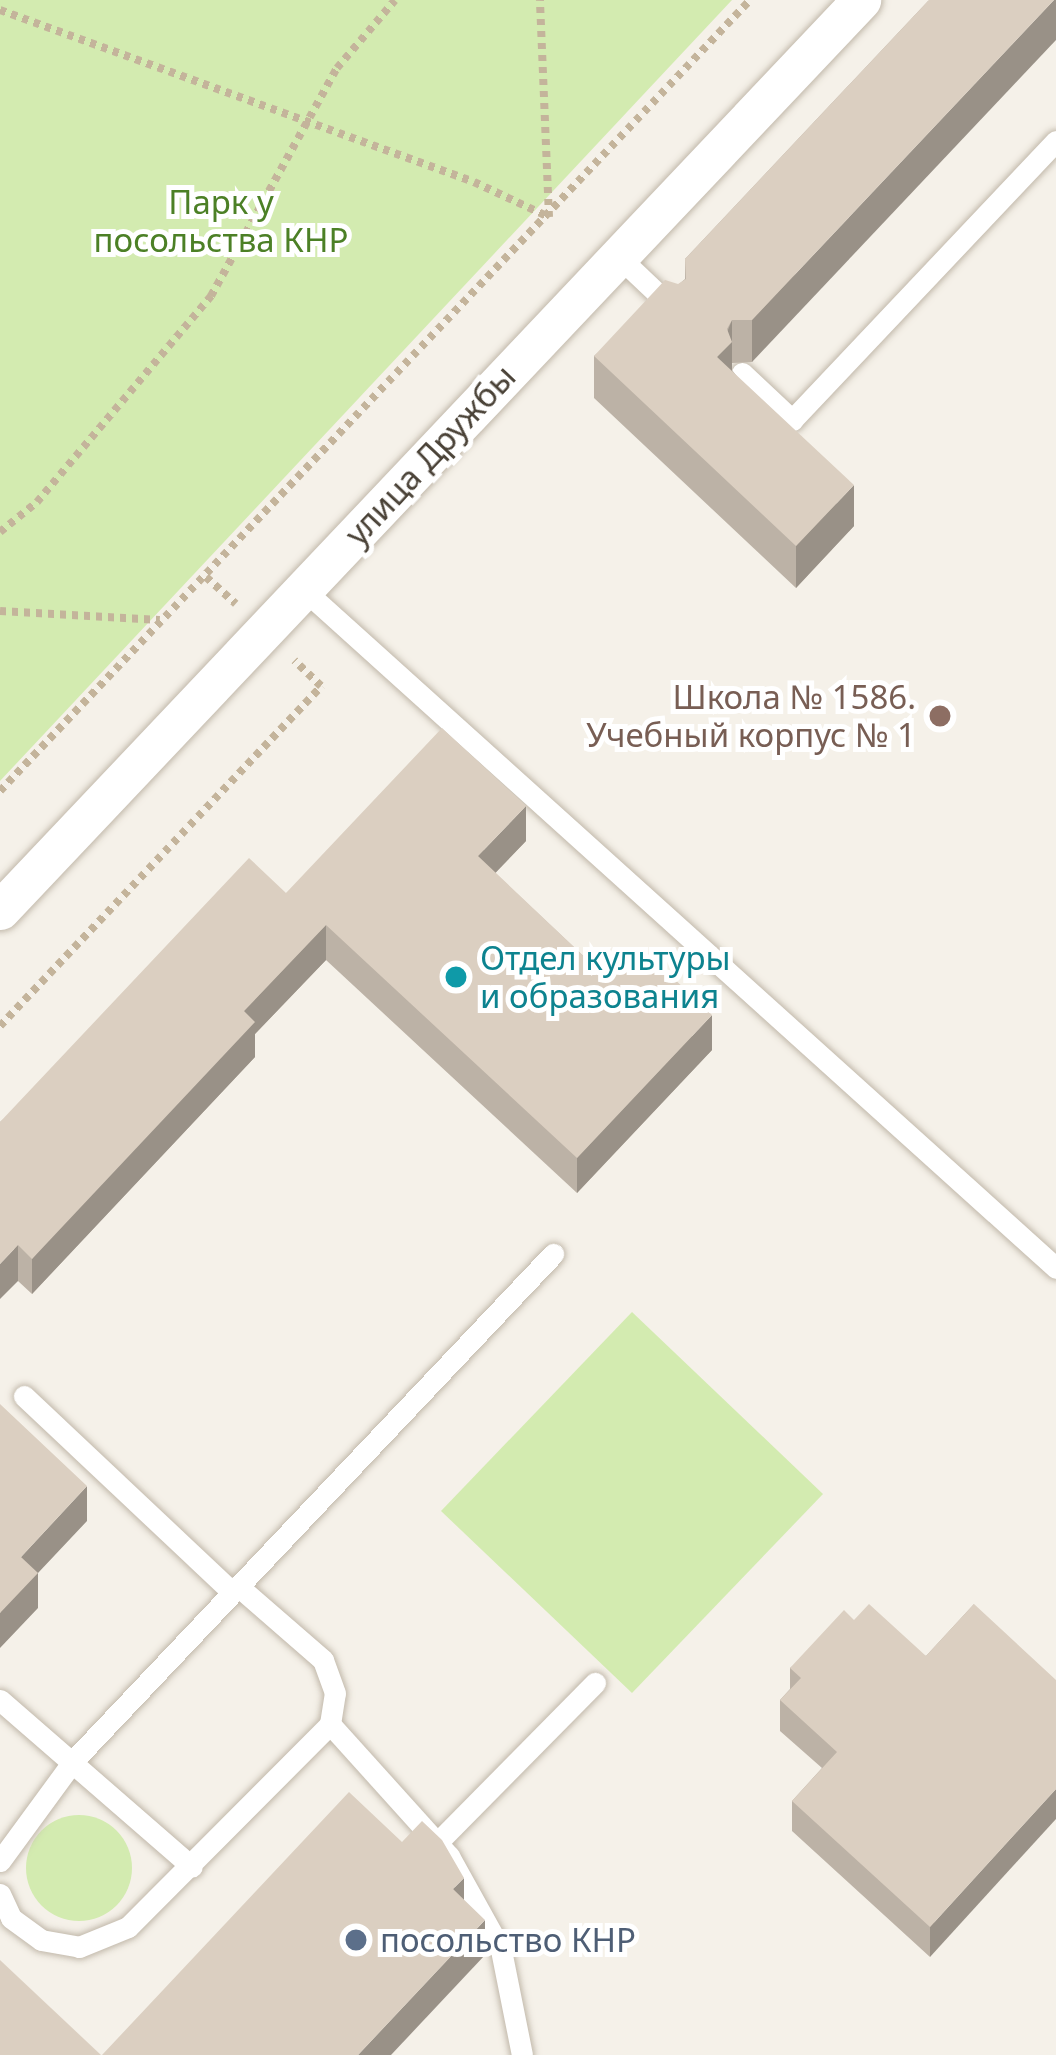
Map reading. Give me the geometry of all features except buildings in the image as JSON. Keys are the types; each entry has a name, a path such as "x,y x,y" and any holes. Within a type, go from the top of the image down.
{"street":[{"name":"улица Дружбы","path":"0,910 861,0"}],"lane":[{"path":"742,373 792,420 1056,141"},
{"path":"618,256 675,311"},
{"path":"303,589 1056,1268"},
{"path":"0,1861 74,1760 553,1254"},
{"path":"0,1894 11,1918 40,1940 79,1947 128,1927 330,1724 334,1693 323,1660 236,1589 24,1396"},
{"path":"436,1843 595,1683"},
{"path":"0,1700 192,1867"},
{"path":"330,1724 436,1843 501,1950 522,2055"}],"path":[{"path":"0,532 37,502 211,296 337,68 395,0"},
{"path":"540,0 549,217"},
{"path":"0,791 750,0"},
{"path":"0,10 474,182 549,217"},
{"path":"0,1026 321,686 206,577"},
{"path":"0,611 161,620"}],"green space":[{"name":"Парк у посольства КНР","path":"0,0 732,0 0,781"},
{"path":"632,1312 823,1494 632,1693 441,1511"},
{"path":"79,1815 99,1819 116,1831 128,1848 132,1868 128,1888 116,1905 99,1917 79,1921 59,1917 42,1905 30,1888 26,1868 30,1848 42,1831 59,1819"}],"place":[{"name":"Школа № 1586. Учебный корпус № 1","path":"940,716"},
{"name":"Отдел культуры и образования","path":"456,977"},
{"name":"посольство КНР","path":"356,1940"}]}
